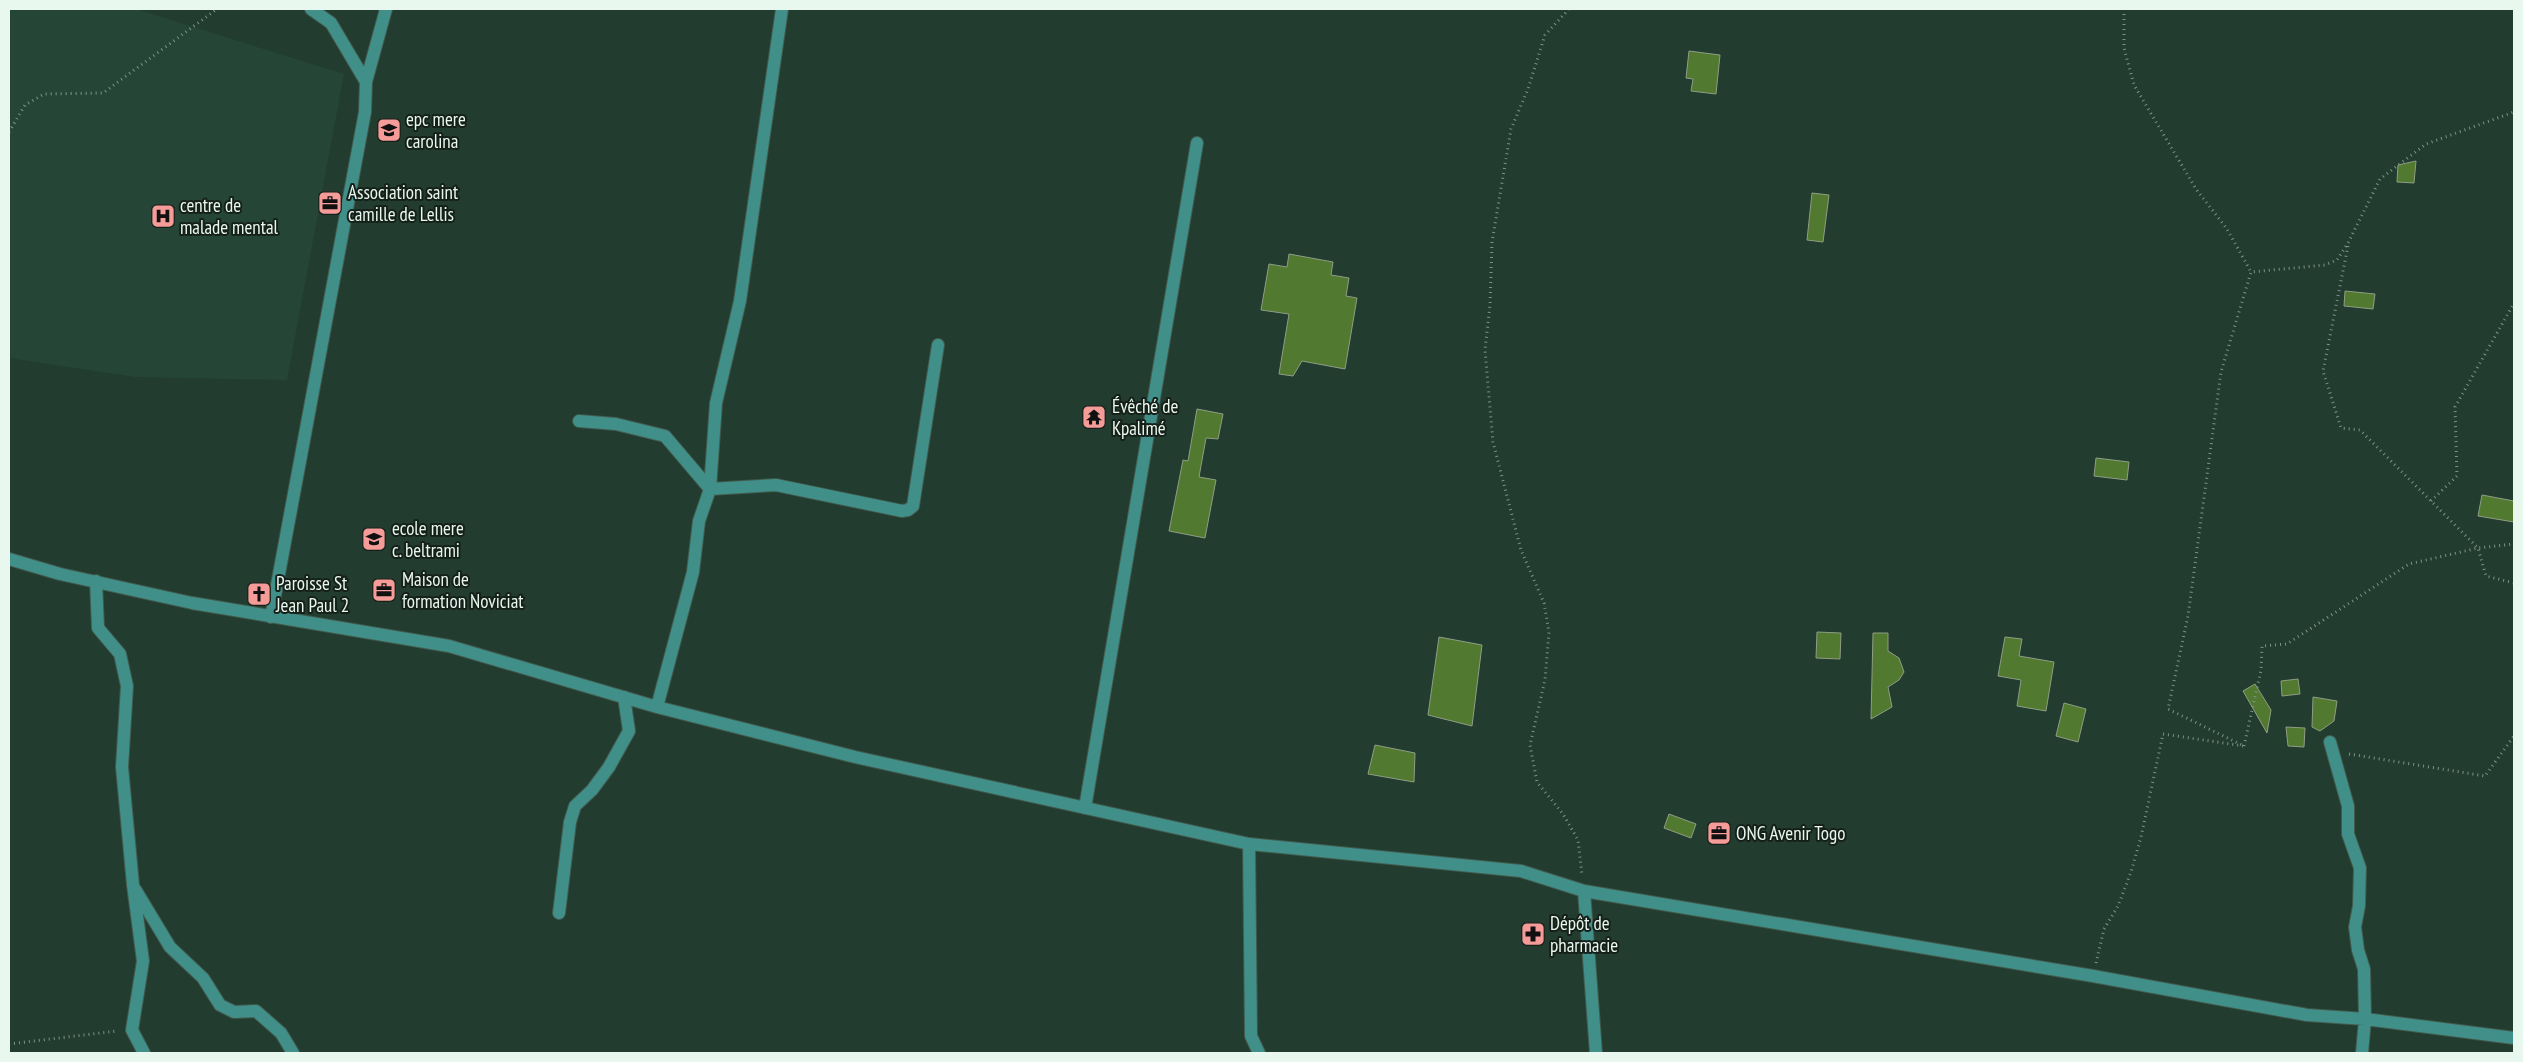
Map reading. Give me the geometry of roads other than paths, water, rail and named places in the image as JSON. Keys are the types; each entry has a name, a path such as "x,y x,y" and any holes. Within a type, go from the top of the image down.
{"street":[{"path":"311,9 332,23 366,82"},
{"path":"271,617 365,112 366,82 386,9"},
{"path":"657,707 692,572 699,521 710,489 716,403 740,301 782,9"},
{"path":"1085,808 1197,143"},
{"path":"710,489 776,485 902,511 908,510 913,506 938,345"},
{"path":"579,421 616,424 665,436 710,489"},
{"path":"9,559 96,582 192,603 449,646 657,707 855,757 1248,844 1521,871 1584,891 2093,976 2307,1014 2365,1019 2514,1038"},
{"path":"96,582 98,628 120,654 127,686 122,767 133,885 143,961 132,1030 144,1053"},
{"path":"559,913 570,822 575,806 592,790 609,768 629,731 624,696"},
{"path":"2331,746 2348,806 2348,834 2360,868 2359,906 2355,927 2358,950 2364,969 2365,1019 2362,1053"},
{"path":"1248,844 1251,1036 1259,1053"},
{"path":"133,885 170,947 203,978 220,1005 234,1012 256,1010 281,1033 293,1053"},
{"path":"1584,891 1596,1053"}],"place":[{"name":"epc mere carolina","path":"389,130"},
{"name":"Association saint camille de Lellis","path":"330,203"},
{"name":"centre de malade mental","path":"163,216"},
{"name":"Évêché de Kpalimé","path":"1094,417"},
{"name":"ecole mere c. beltrami","path":"374,539"},
{"name":"Maison de formation Noviciat","path":"384,590"},
{"name":"Paroisse St Jean Paul 2","path":"259,594"},
{"name":"ONG Avenir Togo","path":"1719,833"},
{"name":"Dépôt de pharmacie","path":"1533,934"}]}
